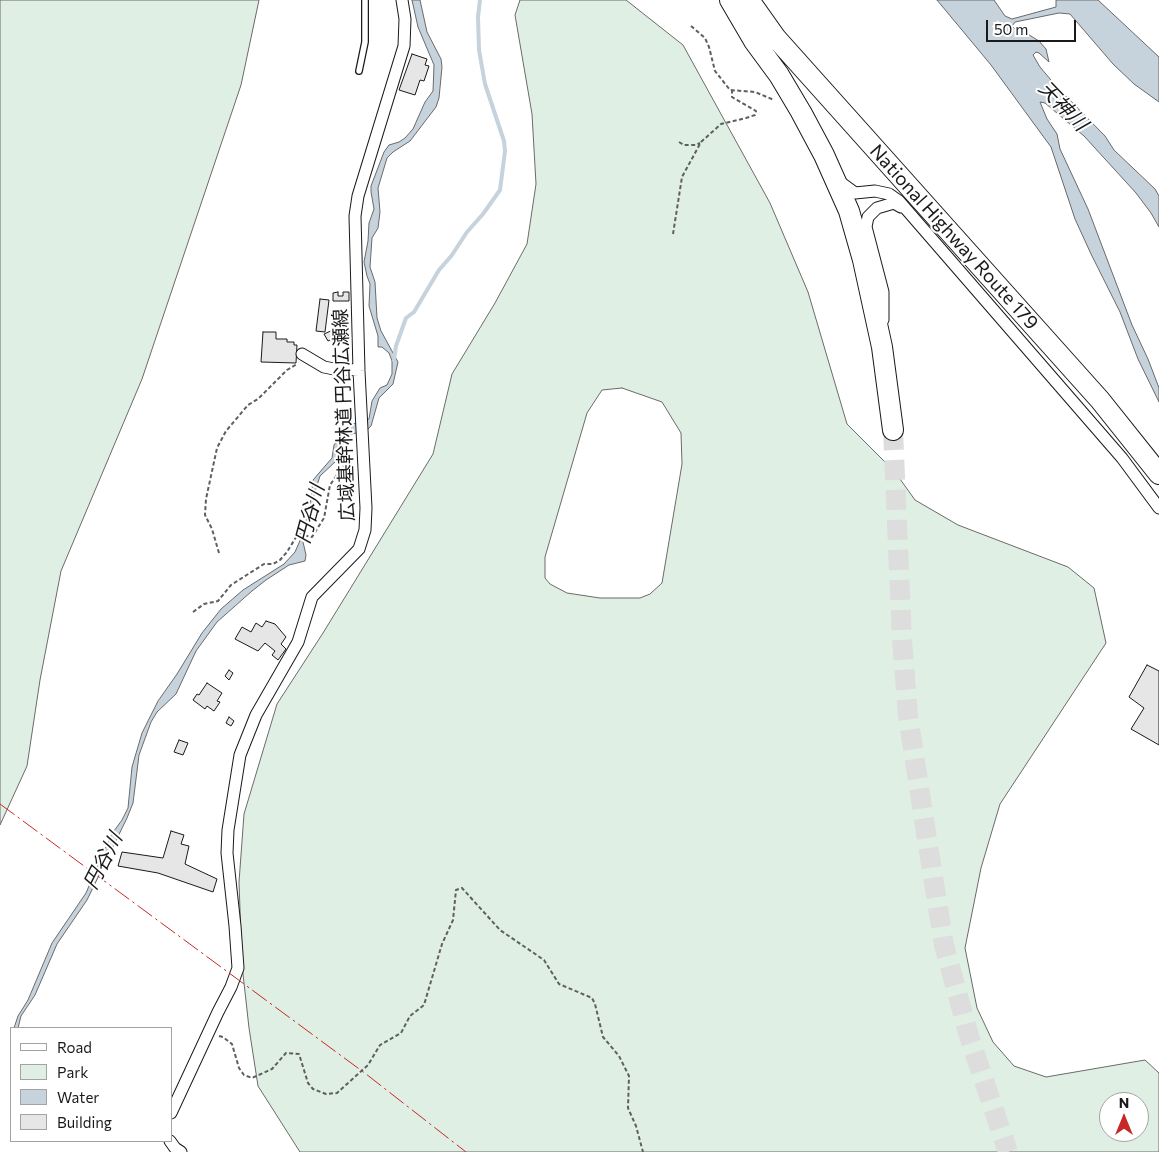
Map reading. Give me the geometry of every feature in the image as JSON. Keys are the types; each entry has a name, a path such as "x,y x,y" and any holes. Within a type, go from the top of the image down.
{"highway":[{"path":"730,0 754,41 784,82 824,155 849,211 863,260 882,347 893,430"},
{"name":"National Highway Route 179","path":"749,0 776,38 1100,400 1159,474"}],"street":[{"name":"広域基幹林道 円谷広瀬線","path":"172,1111 231,987 238,968 227,853 228,830 240,755 256,715 298,642 312,597 359,549 365,530 366,508 359,370 355,216 358,196 404,46 405,19 402,0"},
{"path":"836,179 855,193 875,191 889,194 909,212 1122,458 1159,508"},
{"path":"882,347 883,292 866,227 868,217 877,208 894,202 909,212"},
{"path":"305,355 324,367 359,370"},
{"path":"171,1142 181,1152"}],"lane":[{"path":"359,71 365,42 365,0"}],"path":[{"path":"691,26 705,38 715,71 730,90 755,92 778,101"},
{"path":"679,142 684,145 696,145 721,124 755,115 756,111 732,97 732,90"},
{"path":"673,234 682,177 701,142"},
{"path":"219,553 212,529 205,515 206,499 217,448 226,431 248,404 258,399 270,389 287,370 305,355"},
{"path":"192,612 204,604 218,601 230,585 264,564 273,564 280,560 298,534 312,536 324,518 330,485 350,460 363,452"},
{"path":"207,1034 223,1036 232,1044 244,1075 252,1078 272,1070 286,1053 299,1054 308,1083 313,1088 326,1094 337,1093 368,1065 380,1045 401,1033 410,1016 424,1005 442,944 453,920 456,890 462,888 500,930 544,960 559,984 592,998 596,1004 603,1036 618,1056 629,1076 628,1108 636,1126 643,1152"}],"green space":[{"path":"0,0 259,0 241,85 142,379 61,571 40,680 27,766 0,825"},
{"path":"520,0 626,0 683,45 770,203 808,292 847,424 895,472 915,500 958,525 1068,567 1094,588 1106,643 1000,804 981,868 965,948 977,1008 993,1042 1014,1066 1046,1077 1145,1060 1159,1073 1159,1152 300,1152 258,1086 242,965 239,882 244,814 277,704 433,454 452,374 495,303 527,244 536,184 532,114 515,15","holes":["622,388 662,402 681,433 682,464 662,583 650,594 640,598 600,598 567,593 550,584 545,578 545,557 587,413 602,390"]}],"water":[{"name":"円谷川","path":"412,0 420,0 427,32 441,59 439,98 436,107 410,141 387,158 378,188 380,212 378,228 372,238 370,267 375,282 377,318 381,331 398,362 393,384 379,398 371,426 366,431 342,438 335,462 320,476 314,495 314,506 303,542 306,555 305,561 289,565 266,580 217,622 196,651 176,694 157,712 151,722 139,755 133,803 127,818 87,900 57,944 35,995 21,1016 18,1027 14,1027 52,943 86,893 111,835 128,808 132,767 142,733 158,701 202,633 221,609 243,590 284,564 295,552 302,536 310,506 313,480 332,458 334,445 345,429 350,425 369,419 372,401 380,388 387,385 392,374 392,361 389,353 382,347 378,347 378,336 369,306 370,284 364,262 369,223 374,209 371,186 384,152 389,145 405,138 413,129 425,102 433,91 434,65 418,27"},
{"name":"天神川","path":"937,0 994,0 1005,16 1012,19 1056,7 1056,0 1098,0 1159,57 1159,102 1134,84 1113,64 1070,14 1059,13 1015,22 1012,26 1016,30 1026,33 1039,41 1046,49 1049,62 1039,53 1036,52 1033,55 1040,67 1105,136 1114,150 1155,189 1159,196 1159,227 1136,193 1084,136 1045,103 1040,102 1047,119 1057,134 1060,149 1088,209 1132,325 1148,359 1159,388 1159,402 1138,359 1120,312 1075,219 1051,147 991,65"}],"building":[{"path":"412,54 427,59 425,65 429,66 424,81 420,80 415,95 399,90"},
{"path":"338,292 338,296 343,296 343,292 349,292 349,301 333,301 333,293"},
{"path":"320,299 329,300 325,332 316,331"},
{"path":"333,330 337,337 328,341 324,334"},
{"path":"263,332 276,332 276,339 287,339 287,342 294,342 294,345 297,345 296,363 261,362"},
{"path":"266,621 275,624 286,637 281,644 286,649 278,660 272,655 275,651 265,643 258,651 235,639 242,627 251,632 256,623 262,627"},
{"path":"1147,665 1159,671 1159,745 1131,729 1144,708 1129,697"},
{"path":"229,670 233,673 229,680 225,676"},
{"path":"207,683 222,693 217,701 220,702 214,711 207,706 205,709 193,700"},
{"path":"229,717 234,721 231,726 226,723"},
{"path":"179,740 188,743 183,755 174,752"},
{"path":"171,831 184,835 181,844 189,846 185,864 217,879 213,892 158,873 118,866 122,852 163,858"}],"waterway":[{"path":"394,360 396,346 406,318 414,312 439,270 500,190 505,151 504,141 485,84 479,50 478,17 480,0"}],"tunnel":[{"path":"893,430 902,640 908,716 929,852 944,945 969,1036 1008,1152"}],"power":[{"path":"0,804 366,1074 466,1152"}]}
